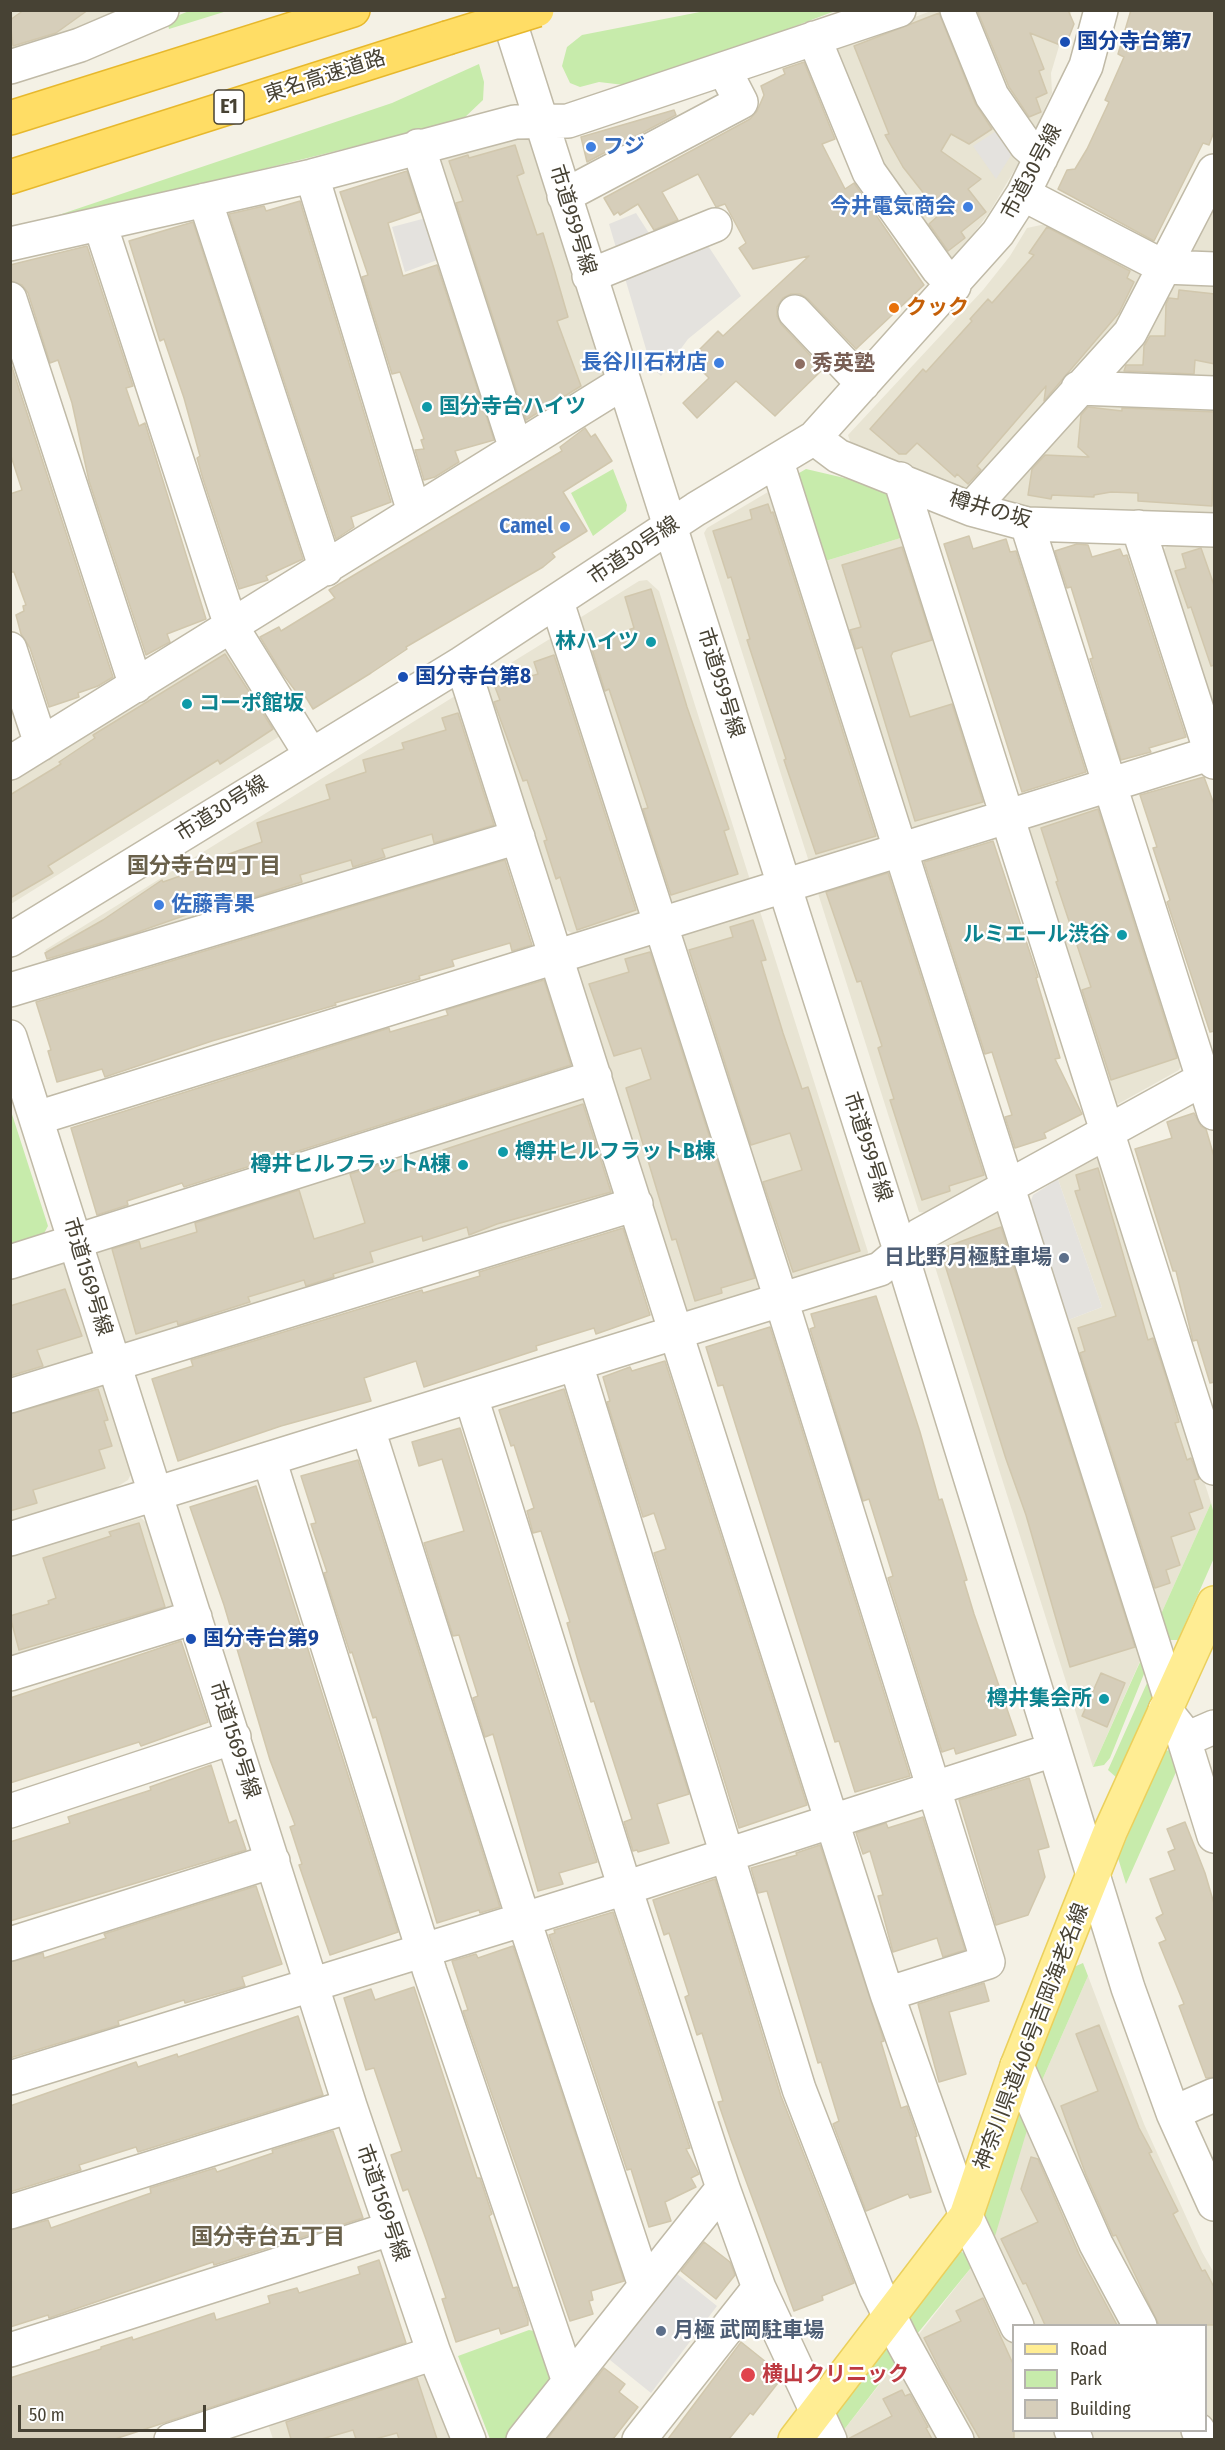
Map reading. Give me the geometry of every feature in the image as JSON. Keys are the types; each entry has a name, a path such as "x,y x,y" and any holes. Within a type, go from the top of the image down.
{"highway":[{"path":"10,118 353,10"},
{"name":"東名高速道路","path":"10,177 537,10"}],"main road":[{"name":"神奈川県道406号吉岡海老名線","path":"795,2439 823,2425 891,2317 966,2216 1017,2066 1093,1877 1168,1704 1215,1603"}],"street":[{"path":"10,67 80,45 162,10"},
{"name":"市道959号線","path":"506,10 901,1253 1128,1988 1173,2113 1215,2204"},
{"path":"10,244 312,176 515,122 541,118 568,121 899,10"},
{"path":"957,10 992,96 1026,145 1041,158"},
{"name":"市道30号線","path":"10,940 462,663 557,603 670,526 814,438 954,286 998,233 1023,194 1086,66 1101,10"},
{"path":"814,38 869,172 938,268 954,286"},
{"path":"564,196 741,102 724,69"},
{"path":"418,146 516,449"},
{"path":"971,509 1130,333 1215,171"},
{"path":"312,176 414,512"},
{"path":"1023,194 1164,267 1215,269"},
{"path":"205,200 326,569"},
{"path":"100,224 231,626 311,755"},
{"path":"590,276 715,225"},
{"path":"10,299 135,686"},
{"path":"795,312 863,384"},
{"path":"10,763 624,382"},
{"path":"1078,388 1215,393"},
{"name":"樽井の坂","path":"814,438 838,456 971,509 1027,524 1215,530"},
{"path":"777,462 1010,1186 1168,1704 1181,1730 1215,1836"},
{"path":"900,479 1215,1468"},
{"path":"1027,524 1109,785 1209,1076 1215,1113"},
{"path":"37,1118 1109,785 1212,745 1138,527"},
{"path":"557,603 781,1300 988,1962 887,1994"},
{"path":"10,649 41,744"},
{"path":"462,663 887,1994 966,2216 1017,2324"},
{"path":"10,990 518,837"},
{"name":"市道1569号線","path":"10,1037 390,2229 434,2353 470,2439"},
{"path":"10,1539 880,1269 920,1235 1209,1076"},
{"path":"10,1262 595,1077"},
{"path":"10,1396 636,1204"},
{"path":"576,1364 799,2089 876,2288 957,2439"},
{"path":"471,1397 625,1888 723,2188 759,2288 823,2425"},
{"path":"368,1429 524,1919 645,2286"},
{"path":"269,1459 424,1950 569,2382"},
{"path":"10,1674 195,1617"},
{"path":"1184,1740 1215,1727"},
{"path":"10,1811 234,1737"},
{"path":"10,2078 625,1888 1053,1750"},
{"path":"10,1944 273,1861"},
{"path":"1017,2066 1096,2244 1139,2324"},
{"path":"1173,2113 1215,2095"},
{"path":"10,2212 350,2106"},
{"path":"523,2439 723,2188"},
{"path":"10,2350 390,2229"},
{"path":"639,2439 759,2288"},
{"path":"171,2439 258,2427 434,2353"}],"shaded area":[{"path":"11,11 131,11 11,56"},
{"path":"931,11 946,14 1021,159 989,213 952,262 878,173 835,47"},
{"path":"968,11 1072,11 1066,23 1051,73 1052,93 1033,134 1025,132"},
{"path":"1001,128 1015,149 996,179 973,146"},
{"path":"527,134 532,140 603,378 527,432 435,160"},
{"path":"1214,190 1214,260 1190,259 1186,249"},
{"path":"636,213 654,241 695,226 741,296 688,339 661,376 651,366 609,224"},
{"path":"426,218 440,259 405,272 392,227"},
{"path":"1055,222 1142,267 1148,280 1124,324 969,494 852,447 848,435 983,290 1010,256 1027,228"},
{"path":"1177,281 1214,283 1214,385 1115,380 1110,371 1162,291"},
{"path":"1090,401 1214,407 1214,516 1009,509 1001,494"},
{"path":"768,492 781,498 882,841 810,865 704,533 707,528"},
{"path":"904,537 986,800 981,810 917,831 905,824 822,562"},
{"path":"1169,543 1214,545 1214,712 1161,553"},
{"path":"647,580 659,591 750,880 676,904 665,895 578,619 639,581"},
{"path":"561,632 644,914 575,935 563,928 485,679"},
{"path":"216,649 231,653 280,736 11,904 11,778"},
{"path":"463,691 499,826 57,966 45,950"},
{"path":"1095,801 1105,807 1185,1056 1179,1070 1118,1104 1109,1100 1022,833 1027,823"},
{"path":"891,864 990,1177 929,1213 919,1212 816,887"},
{"path":"758,905 868,1252 867,1258 792,1280 784,1275 675,933"},
{"path":"646,938 659,944 764,1291 692,1314 679,1304 575,974 582,958"},
{"path":"579,1091 619,1188 613,1199 135,1349 126,1343 97,1251"},
{"path":"1095,1158 1102,1161 1211,1503 1157,1623 1063,1322 1102,1307 1058,1179"},
{"name":"日比野月極駐車場","path":"1058,1179 1102,1307 1063,1322 1028,1209 1033,1195"},
{"path":"998,1211 1145,1650 1093,1767 930,1251"},
{"path":"65,1262 94,1354 11,1387 10,1271"},
{"path":"95,1381 104,1387 131,1474 128,1480 112,1490 11,1522 11,1407"},
{"path":"141,1518 148,1524 175,1607 11,1666 11,1556"},
{"path":"1088,1976 1144,2124 1202,2252 1214,2273 1214,2439 847,2440 843,2431 974,2264 1040,2085"},
{"name":"月極 武岡駐車場","path":"672,2270 717,2306 651,2393 605,2356"},
{"path":"418,2371 425,2375 451,2439 273,2439 269,2427 277,2417"}],"green space":[{"path":"189,11 227,11 169,29 167,20"},
{"path":"705,11 835,11 714,57 624,85 599,82 580,87 570,83 562,66 567,47 582,35"},
{"path":"479,64 484,82 483,100 462,120 11,231 392,103"},
{"path":"613,469 627,505 626,511 593,536 571,493"},
{"path":"806,469 883,487 893,500 904,537 822,562 794,476"},
{"path":"10,1108 48,1226 41,1239 10,1250"},
{"path":"1211,1503 1214,1514 1214,1558 1178,1640 1162,1640 1157,1623"},
{"path":"1145,1651 1146,1669 1110,1758 1104,1765 1093,1767"},
{"path":"1154,1674 1157,1686 1117,1778 1108,1770 1147,1683"},
{"path":"1170,1750 1176,1753 1180,1763 1126,1884 1118,1858 1165,1751"},
{"path":"1083,1963 1088,1976 1040,2085 1035,2078 1032,2055 1069,1974 1076,1966"},
{"path":"1024,2109 1031,2117 992,2246 982,2218 1015,2110"},
{"path":"960,2251 971,2257 974,2264 913,2339 907,2319"},
{"path":"529,2330 534,2331 549,2372 549,2388 509,2439 490,2439 458,2356"},
{"path":"886,2344 900,2357 843,2431 833,2407"}],"building":[{"path":"24,10 88,10 56,33 13,46 10,20"},
{"path":"977,10 1068,10 1074,24 1065,47 1030,33 1044,69 1039,71 1047,93 1036,98 1041,112 1029,117 1009,87"},
{"path":"1131,10 1215,10 1215,129 1209,145 1203,143 1154,241 1058,189 1067,170 1075,169 1087,149 1109,102 1105,100 1124,57 1118,54"},
{"path":"939,13 975,103 992,129 969,144 951,134 941,151 981,179 968,189 986,212 961,232 965,238 948,251 929,224 940,214 903,167 885,135 889,134 854,46"},
{"path":"804,62 835,139 822,144 845,189 854,183 924,285 856,349 808,299 800,294 791,294 783,298 777,307 777,316 781,324 823,369 775,416 736,381 697,418 683,403 709,378 690,359 718,331 723,336 809,256 753,269 739,248 746,243 725,204 716,207 698,174 662,192 678,220 654,230 638,204 620,215 618,212 614,215 604,198 750,119 757,111 764,95 761,86 785,74 783,69"},
{"path":"674,110 676,115 587,162 581,137"},
{"path":"515,145 524,173 517,176 537,235 543,233 555,272 568,317 557,321 581,386 526,420 456,203 463,201 449,161"},
{"path":"407,171 420,212 388,223 403,276 437,265 494,440 455,451 459,462 435,477 424,480 415,450 424,449 421,440 424,439 400,372 392,374 362,277 368,275 340,192"},
{"path":"300,201 391,502 351,517 354,527 336,539 229,214 264,206 266,211"},
{"path":"193,222 303,559 266,576 268,580 239,589 203,479 197,458 200,456 184,398 164,339 160,341 129,241"},
{"path":"1047,227 1130,271 1127,278 1134,282 1119,313 1044,401 1046,386 977,466 981,470 968,484 957,474 955,477 917,443 906,454 899,454 870,429 923,369 926,372 972,321 970,319 988,299 992,303 1034,255 1029,253"},
{"path":"87,246 133,386 126,388 139,426 145,423 206,619 167,634 170,642 146,655 89,481 72,403 58,360 50,363 28,293 22,285 10,281 10,265"},
{"path":"1179,290 1215,294 1215,364 1195,360 1194,374 1124,371 1126,365 1143,365 1144,346 1150,336 1165,336 1166,304 1169,298 1178,299"},
{"path":"10,361 113,677 98,686 78,693 79,697 49,707 30,648 21,634 16,615 24,611 23,606 26,605 14,572 10,572 10,494 22,490 10,453"},
{"path":"1088,407 1122,411 1122,408 1215,412 1212,506 1138,501 1138,493 1111,492 1094,495 1094,497 1052,495 1051,499 1028,495 1032,469 1045,455 1089,457 1078,447 1081,415"},
{"path":"585,428 591,437 595,434 612,461 563,492 587,531 552,553 555,557 543,567 406,647 407,649 371,673 313,709 302,691 297,693 260,637 279,627 281,631 335,598 329,590 562,451 560,447"},
{"path":"768,504 771,513 773,512 876,836 816,854 747,640 750,639 731,577 728,578 713,531 752,519 750,510"},
{"path":"969,536 973,549 1006,539 1010,552 1016,551 1086,772 1022,792 944,544"},
{"path":"1077,544 1088,545 1092,557 1120,549 1123,556 1127,555 1186,737 1149,748 1151,752 1121,760 1071,587 1067,588 1055,551"},
{"path":"902,547 932,640 893,652 891,656 910,717 952,704 983,802 915,821 862,647 856,649 850,630 861,627 842,565"},
{"path":"1201,548 1215,588 1215,665 1211,666 1191,607 1188,608 1175,571 1186,568 1182,554"},
{"path":"651,589 687,707 729,829 724,831 738,874 671,895 643,809 648,808 609,689 605,691 590,643 634,628 625,597"},
{"path":"225,654 273,729 220,764 218,760 48,866 53,873 10,898 10,795 61,764 59,762 95,738 93,735"},
{"path":"554,655 636,910 577,930 560,877 556,879 544,841 547,840 527,780 523,781 494,702 500,700 495,687 538,674 534,662"},
{"path":"458,713 494,825 434,843 432,834 382,849 385,857 353,867 351,860 300,875 302,882 239,902 237,897 135,933 47,959 45,953 103,920 162,880 163,882 223,861 221,857 262,842 257,823 330,799 326,785 366,772 363,760 404,749 402,743 446,730 442,718"},
{"path":"1204,777 1215,807 1215,1031 1210,1032 1167,902 1170,900 1153,848 1157,847 1140,795"},
{"path":"1098,809 1177,1058 1111,1080 1082,990 1091,987 1056,882 1058,881 1041,828"},
{"path":"993,841 1038,977 1036,978 1060,1058 1055,1059 1082,1114 1044,1133 1046,1138 1015,1148 1005,1117 1012,1115 992,1052 985,1054 924,862"},
{"path":"505,860 532,945 512,951 510,943 452,960 454,966 419,976 420,979 212,1041 105,1077 102,1069 57,1082 48,1051 51,1050 36,1002"},
{"path":"888,873 984,1175 949,1186 950,1191 922,1200 890,1100 894,1099 878,1048 882,1046 861,981 857,982 826,892"},
{"path":"753,920 766,960 761,961 783,1033 802,1089 808,1087 860,1251 793,1272 763,1182 802,1170 790,1133 751,1145 689,950 733,937 730,927"},
{"path":"650,952 755,1278 721,1288 722,1293 695,1301 676,1239 672,1240 626,1088 651,1079 641,1048 614,1056 589,984 629,972 625,959"},
{"path":"544,980 571,1065 184,1187 182,1183 127,1201 128,1205 97,1215 71,1128 389,1028 390,1032 448,1015 446,1010"},
{"path":"583,1104 611,1192 497,1224 469,1235 467,1227 423,1241 422,1236 370,1252 373,1262 333,1274 334,1277 306,1286 304,1280 248,1297 250,1302 178,1325 177,1321 136,1334 112,1249 139,1241 141,1249 197,1232 195,1223 299,1190 314,1239 337,1232 365,1223 350,1174 386,1163 389,1173 445,1155 443,1150"},
{"path":"1194,1113 1201,1126 1206,1129 1215,1160 1215,1382 1210,1383 1197,1340 1193,1341 1176,1271 1173,1271 1135,1149 1172,1138 1167,1122"},
{"path":"1098,1168 1148,1340 1153,1338 1179,1422 1175,1423 1187,1460 1191,1458 1199,1479 1194,1480 1203,1508 1189,1513 1195,1529 1171,1537 1180,1565 1166,1570 1170,1583 1155,1588 1080,1353 1085,1351 1078,1328 1116,1316 1075,1191 1080,1190 1076,1175"},
{"path":"1001,1227 1135,1647 1070,1667 1026,1515 1006,1459 940,1249"},
{"path":"623,1228 650,1315 596,1334 594,1328 536,1346 537,1350 424,1387 416,1361 364,1378 371,1401 281,1426 178,1461 152,1379 193,1366 191,1360 422,1290 423,1293 480,1276 479,1272"},
{"path":"65,1289 82,1336 37,1350 43,1366 10,1376 10,1306"},
{"path":"876,1296 920,1432 939,1500 942,1499 967,1580 964,1581 974,1614 1016,1735 956,1754 954,1748 942,1752 888,1578 893,1576 869,1499 863,1501 810,1329 815,1327 811,1314"},
{"path":"770,1327 910,1776 855,1792 839,1741 835,1742 723,1385 718,1386 706,1347"},
{"path":"665,1361 807,1805 739,1828 654,1553 666,1549 654,1513 643,1517 607,1402 610,1401 603,1377 630,1367 632,1371"},
{"path":"98,1389 108,1420 104,1421 112,1446 99,1450 105,1468 33,1490 37,1503 10,1511 10,1414"},
{"path":"564,1389 689,1794 657,1804 669,1843 638,1852 633,1851 624,1822 632,1819 594,1701 591,1702 567,1623 570,1622 541,1531 533,1533 527,1511 534,1508 514,1445 511,1446 499,1410"},
{"path":"460,1428 597,1862 559,1873 563,1884 538,1891 493,1734 485,1737 473,1698 478,1696 459,1635 453,1636 424,1543 464,1531 442,1459 419,1466 412,1442"},
{"path":"358,1460 500,1907 480,1913 479,1910 437,1923 376,1717 373,1718 324,1573 327,1572 311,1524 316,1523 301,1476"},
{"path":"256,1486 398,1932 330,1955 299,1865 302,1864 290,1827 295,1825 270,1760 224,1605 190,1507"},
{"path":"139,1523 165,1607 19,1650 10,1616 49,1604 48,1601 56,1598 43,1558 111,1536 109,1532"},
{"path":"181,1641 208,1722 141,1746 139,1742 10,1783 10,1698"},
{"name":"樽井集会所","path":"1101,1673 1125,1683 1107,1727 1082,1716"},
{"path":"211,1765 229,1823 236,1820 246,1850 10,1921 10,1842 70,1823 68,1817 151,1790 150,1787"},
{"path":"1029,1778 1049,1847 1038,1850 1045,1877 1028,1915 996,1925 959,1800"},
{"path":"923,1817 965,1950 943,1957 937,1938 893,1952 878,1896 883,1895 870,1851 863,1854 856,1833 886,1823 888,1828"},
{"path":"1185,1822 1205,1873 1215,1907 1215,2077 1206,2078 1179,2006 1184,2004 1159,1943 1166,1940 1156,1918 1163,1914 1150,1879 1175,1870 1168,1852 1175,1849 1167,1829"},
{"path":"820,1845 884,2041 881,2042 901,2108 907,2106 915,2129 917,2136 915,2137 931,2192 910,2198 908,2194 866,2211 833,2124 839,2121 821,2062 818,2063 767,1891 758,1893 751,1868 797,1855 796,1853"},
{"path":"715,1879 781,2096 854,2283 822,2296 823,2300 794,2311 718,2102 723,2101 702,2033 697,2035 685,1997 689,1995 669,1933 664,1935 653,1900"},
{"path":"256,1886 282,1964 242,1977 245,1986 185,2003 184,2000 118,2021 119,2025 10,2058 10,1962 43,1953 44,1958 106,1938 104,1934"},
{"path":"613,1912 690,2148 686,2149 699,2174 691,2178 696,2187 665,2202 671,2221 649,2227 631,2169 627,2170 549,1935 555,1933 554,1930"},
{"path":"513,1946 624,2281 591,2291 593,2300 589,2301 593,2314 570,2321 463,2011 468,2010 452,1961 476,1954 478,1958"},
{"path":"984,1983 989,2001 949,2012 966,2074 939,2082 918,2004"},
{"path":"414,1987 477,2178 480,2178 492,2214 489,2216 513,2288 517,2287 528,2320 528,2325 501,2334 499,2328 456,2342 442,2299 446,2298 426,2239 408,2189 403,2191 391,2155 402,2151 374,2068 366,2070 344,1998 371,1989 375,2000"},
{"path":"298,2016 323,2095 138,2152 136,2147 79,2165 81,2170 10,2192 10,2106 136,2062 138,2067 177,2054 178,2057"},
{"path":"1099,2025 1139,2128 1152,2152 1149,2153 1178,2211 1173,2214 1202,2271 1205,2270 1215,2289 1215,2325 1159,2324 1116,2235 1113,2236 1086,2175 1061,2106 1098,2091 1076,2034"},
{"path":"333,2131 363,2218 214,2265 213,2262 49,2318 48,2315 10,2327 10,2230 48,2220 51,2228 151,2193 150,2188 215,2168 217,2172 273,2153 272,2150"},
{"path":"1031,2157 1038,2159 1079,2254 1116,2324 1045,2324 1026,2283 1023,2284 1001,2239 1038,2222 1021,2189"},
{"path":"704,2242 730,2262 735,2275 716,2299 681,2271"},
{"path":"379,2260 406,2343 115,2439 10,2439 10,2378 132,2337 133,2340 214,2313 216,2320 270,2303 268,2296 297,2288 299,2293 360,2274 358,2267"},
{"path":"983,2298 1012,2362 1012,2432 1014,2432 1014,2439 980,2439 924,2338 961,2321 956,2311"},
{"path":"741,2342 776,2370 781,2379 753,2415 750,2413 729,2439 668,2439"},
{"path":"604,2368 625,2384 619,2392 638,2407 613,2439 547,2439"},
{"path":"417,2378 437,2439 399,2439 397,2433 375,2439 356,2439 353,2430 322,2439 291,2439 286,2422"},
{"path":"902,2390 905,2396 910,2394 932,2439 848,2439 892,2416 883,2399"}],"place":[{"name":"国分寺台第7","path":"1065,42"},
{"name":"フジ","path":"591,147"},
{"name":"今井電気商会","path":"968,207"},
{"name":"クック","path":"894,308"},
{"name":"長谷川石材店","path":"719,363"},
{"name":"秀英塾","path":"800,364"},
{"name":"国分寺台ハイツ","path":"427,407"},
{"name":"Camel","path":"565,527"},
{"name":"林ハイツ","path":"651,642"},
{"name":"国分寺台第8","path":"403,677"},
{"name":"コーポ館坂","path":"187,704"},
{"name":"佐藤青果","path":"159,905"},
{"name":"ルミエール渋谷","path":"1122,935"},
{"name":"樽井ヒルフラットB棟","path":"503,1152"},
{"name":"樽井ヒルフラットA棟","path":"463,1165"},
{"name":"日比野月極駐車場","path":"1064,1258"},
{"name":"国分寺台第9","path":"191,1639"},
{"name":"樽井集会所","path":"1104,1699"},
{"name":"月極 武岡駐車場","path":"661,2331"},
{"name":"横山クリニック","path":"748,2375"}],"district":[{"name":"国分寺台四丁目","path":"204,867"},
{"name":"国分寺台五丁目","path":"268,2238"}]}
